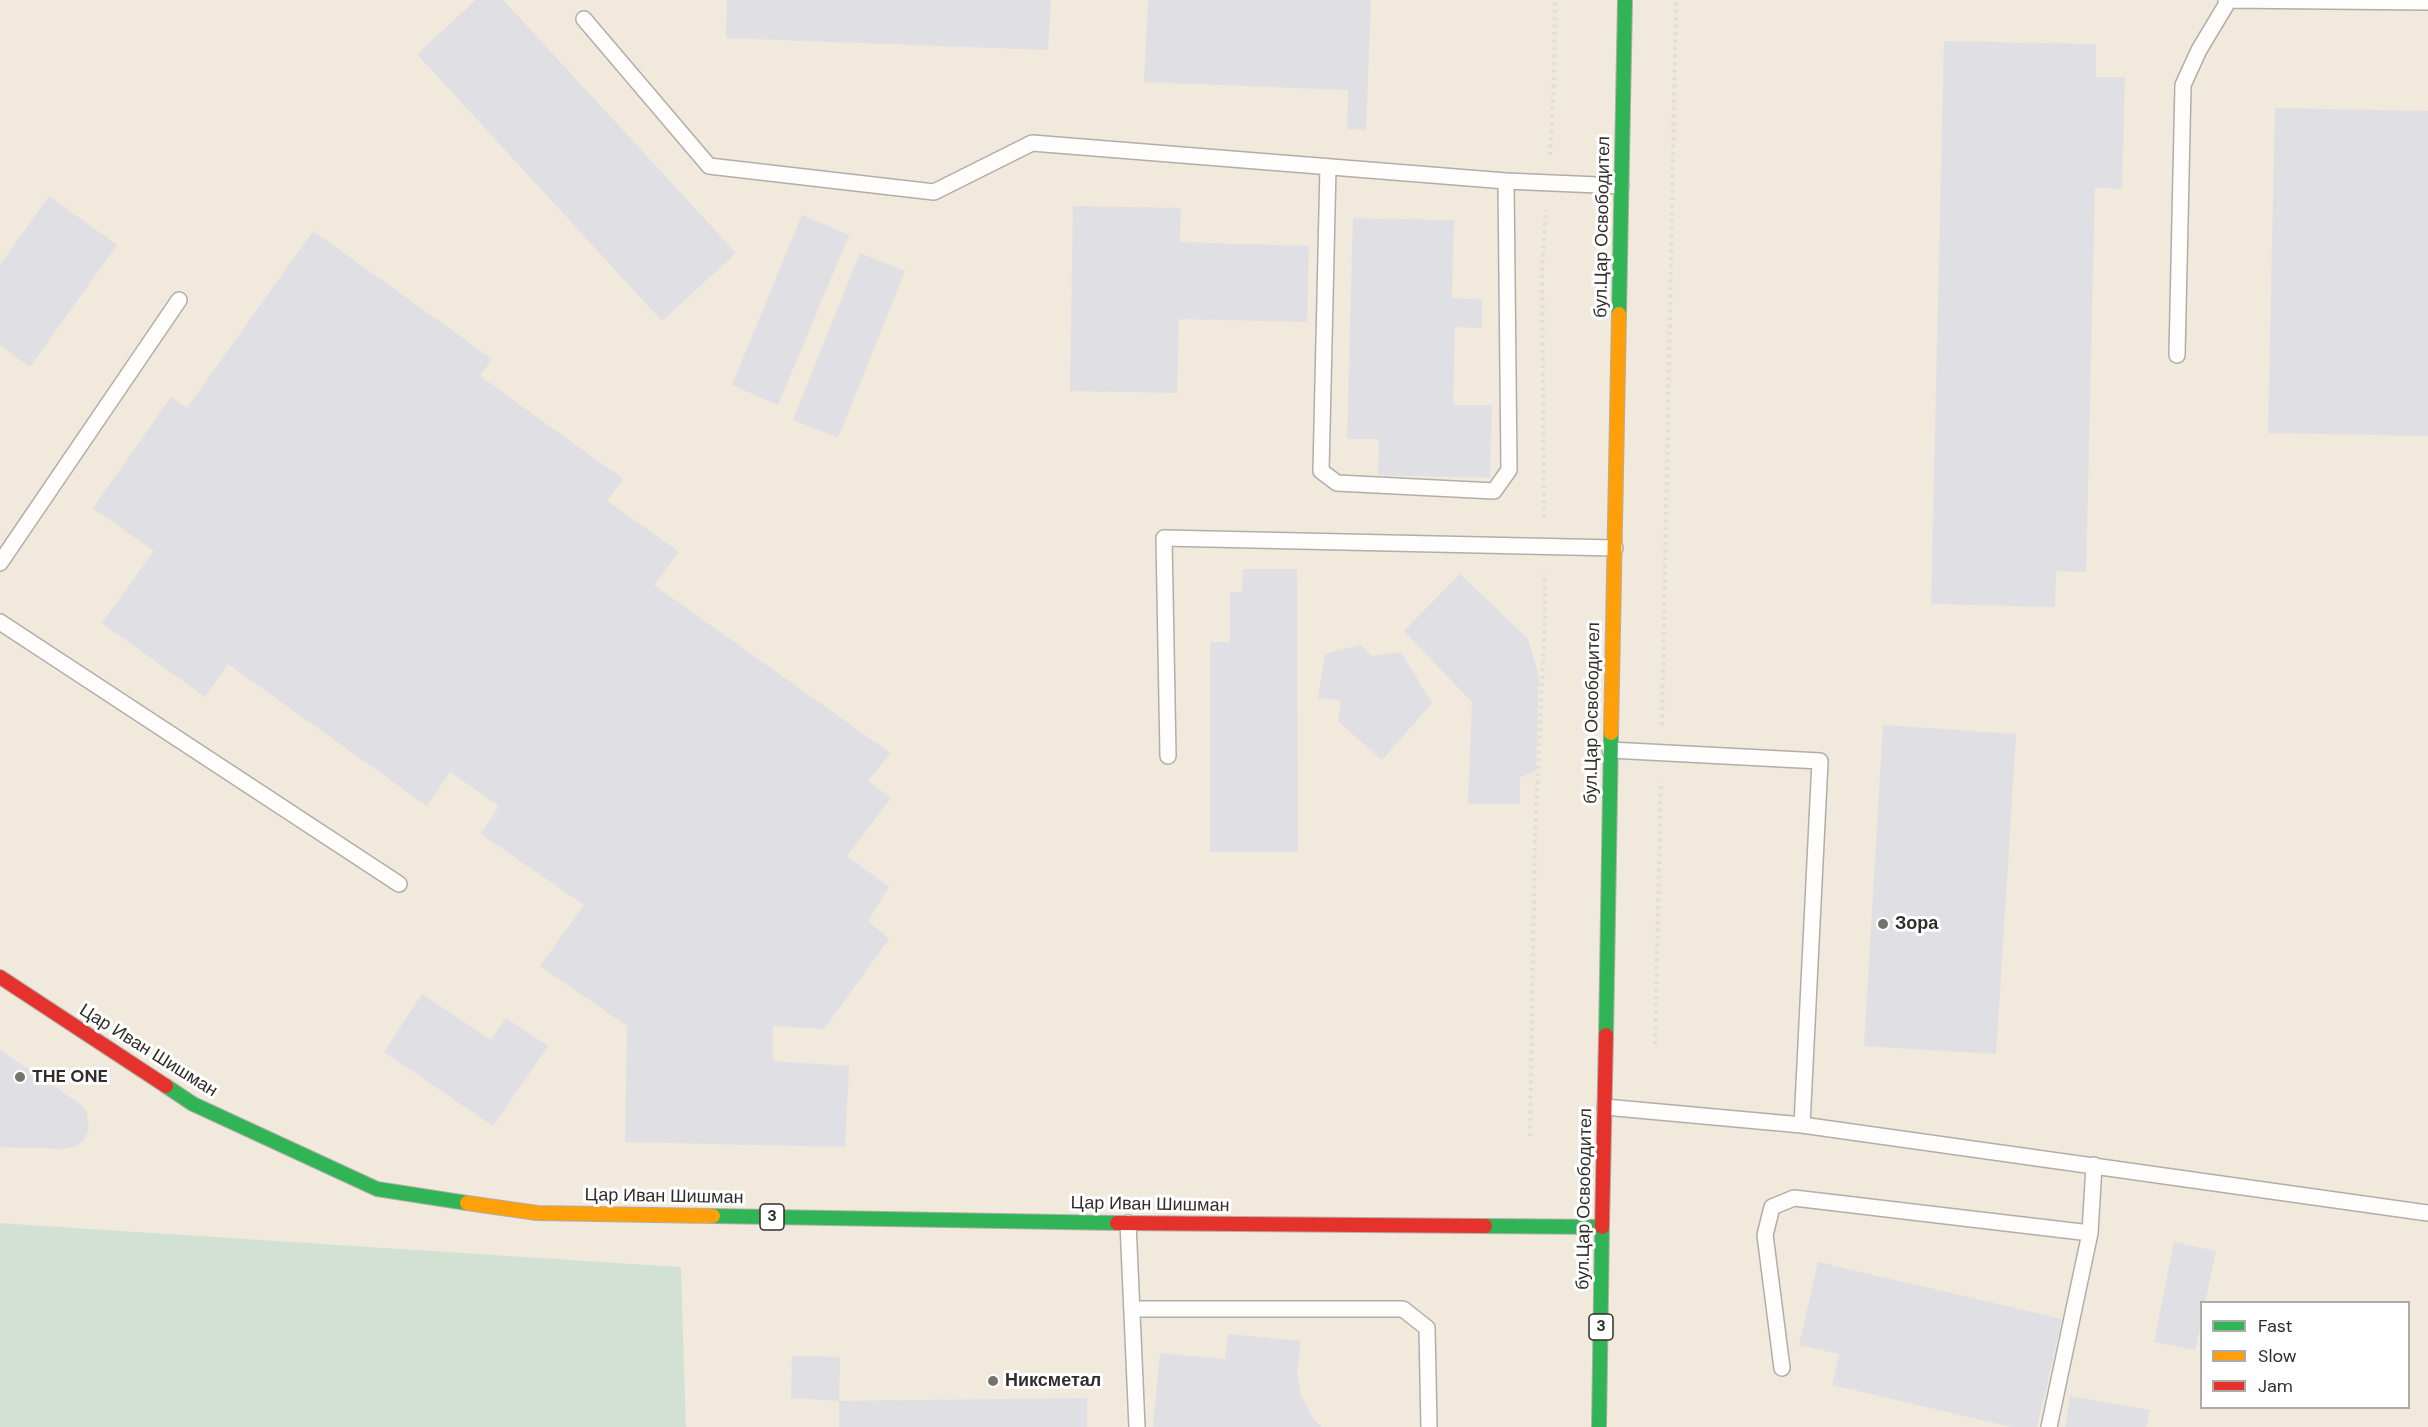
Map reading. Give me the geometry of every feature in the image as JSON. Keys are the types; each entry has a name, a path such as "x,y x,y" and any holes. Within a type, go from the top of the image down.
{"main road":[{"name":"бул.Цар Освободител","path":"1599,1427 1625,0"},
{"name":"Цар Иван Шишман","path":"0,977 193,1104 377,1189 537,1213 1128,1223 1602,1227"}],"lane":[{"path":"2177,355 2183,85 2199,50 2228,0 2428,2"},
{"path":"584,19 709,166 934,192 1032,143 1506,181 1621,186"},
{"path":"1328,167 1321,471 1337,483 1494,492 1509,470 1506,181"},
{"path":"0,563 179,300"},
{"path":"1168,756 1164,538 1615,548"},
{"path":"0,622 399,884"},
{"path":"1610,750 1820,761 1802,1125"},
{"path":"1605,1107 1802,1125 2428,1213"},
{"path":"2049,1427 2090,1233 2094,1165"},
{"path":"1782,1368 1765,1235 1772,1208 1794,1198 2090,1233"},
{"path":"1128,1223 1137,1427"},
{"path":"1131,1309 1403,1309 1427,1328 1430,1427"}],"path":[{"path":"1662,736 1676,0"},
{"path":"1655,1044 1661,771"}],"shaded area":[{"path":"0,0 2428,0 2428,1427 686,1427 681,1267 0,1223"}],"green space":[{"path":"0,1223 681,1267 686,1427 0,1427"}],"building":[{"path":"476,0 503,0 736,253 662,321 417,54"},
{"path":"727,0 1051,0 1048,50 726,38"},
{"path":"1148,0 1371,0 1366,130 1347,129 1348,90 1144,82"},
{"path":"1944,41 2096,44 2096,77 2125,77 2122,189 2095,188 2086,572 2056,571 2055,607 1931,604"},
{"path":"2275,108 2428,111 2428,436 2268,433"},
{"path":"49,196 117,245 30,367 0,345 0,265"},
{"path":"1073,206 1181,208 1180,242 1309,246 1307,322 1179,319 1177,393 1070,391"},
{"path":"802,215 849,235 778,405 732,385"},
{"path":"1353,218 1454,220 1452,298 1482,299 1482,328 1455,327 1453,405 1492,405 1490,478 1378,475 1379,439 1347,439"},
{"path":"313,231 492,359 480,376 623,479 607,501 679,552 654,585 890,753 868,781 891,798 847,856 889,887 868,921 889,939 824,1029 773,1026 773,1061 849,1066 845,1147 625,1142 627,1026 540,966 584,905 481,834 499,806 450,772 427,806 228,664 205,697 102,623 154,551 93,508 171,397 187,408"},
{"path":"860,253 905,271 838,438 793,420"},
{"path":"1243,569 1297,569 1298,852 1210,852 1210,642 1230,642 1230,592 1242,592"},
{"path":"1460,574 1528,639 1539,677 1536,771 1520,777 1520,804 1468,804 1472,702 1404,631"},
{"path":"1360,645 1372,656 1401,652 1432,703 1382,760 1338,721 1341,700 1318,698 1325,654"},
{"path":"1883,725 2016,734 1996,1054 1864,1046"},
{"path":"422,994 491,1040 506,1018 548,1046 493,1126 384,1052"},
{"name":"THE ONE","path":"0,1050 86,1110 89,1128 83,1141 65,1149 0,1147"},
{"path":"2174,1242 2216,1251 2205,1301 2200,1301 2200,1328 2195,1350 2154,1342"},
{"path":"1818,1262 2062,1319 2037,1427 2012,1427 1832,1385 1839,1354 1799,1345"},
{"path":"1228,1334 1301,1341 1297,1374 1301,1395 1314,1420 1322,1427 1153,1427 1160,1353 1225,1359"},
{"path":"792,1356 840,1357 839,1401 791,1398"},
{"path":"2070,1396 2150,1410 2146,1427 2065,1427"},
{"path":"1087,1398 1087,1427 839,1427 839,1401"}],"traffic: fast":[{"path":"1619,314 1625,0"},
{"path":"1606,1035 1611,733"},
{"path":"166,1086 193,1104 377,1189 467,1203"},
{"path":"713,1216 1117,1223"},
{"path":"1485,1226 1602,1227 1599,1427"}],"traffic: slow":[{"path":"1611,733 1619,314"},
{"path":"467,1203 537,1213 713,1216"}],"traffic: jam":[{"path":"0,977 166,1086"},
{"path":"1602,1227 1606,1035"},
{"path":"1117,1223 1485,1226"}],"place":[{"name":"Зора","path":"1883,924"},
{"name":"THE ONE","path":"20,1077"},
{"name":"Никсметал","path":"993,1381"}]}
